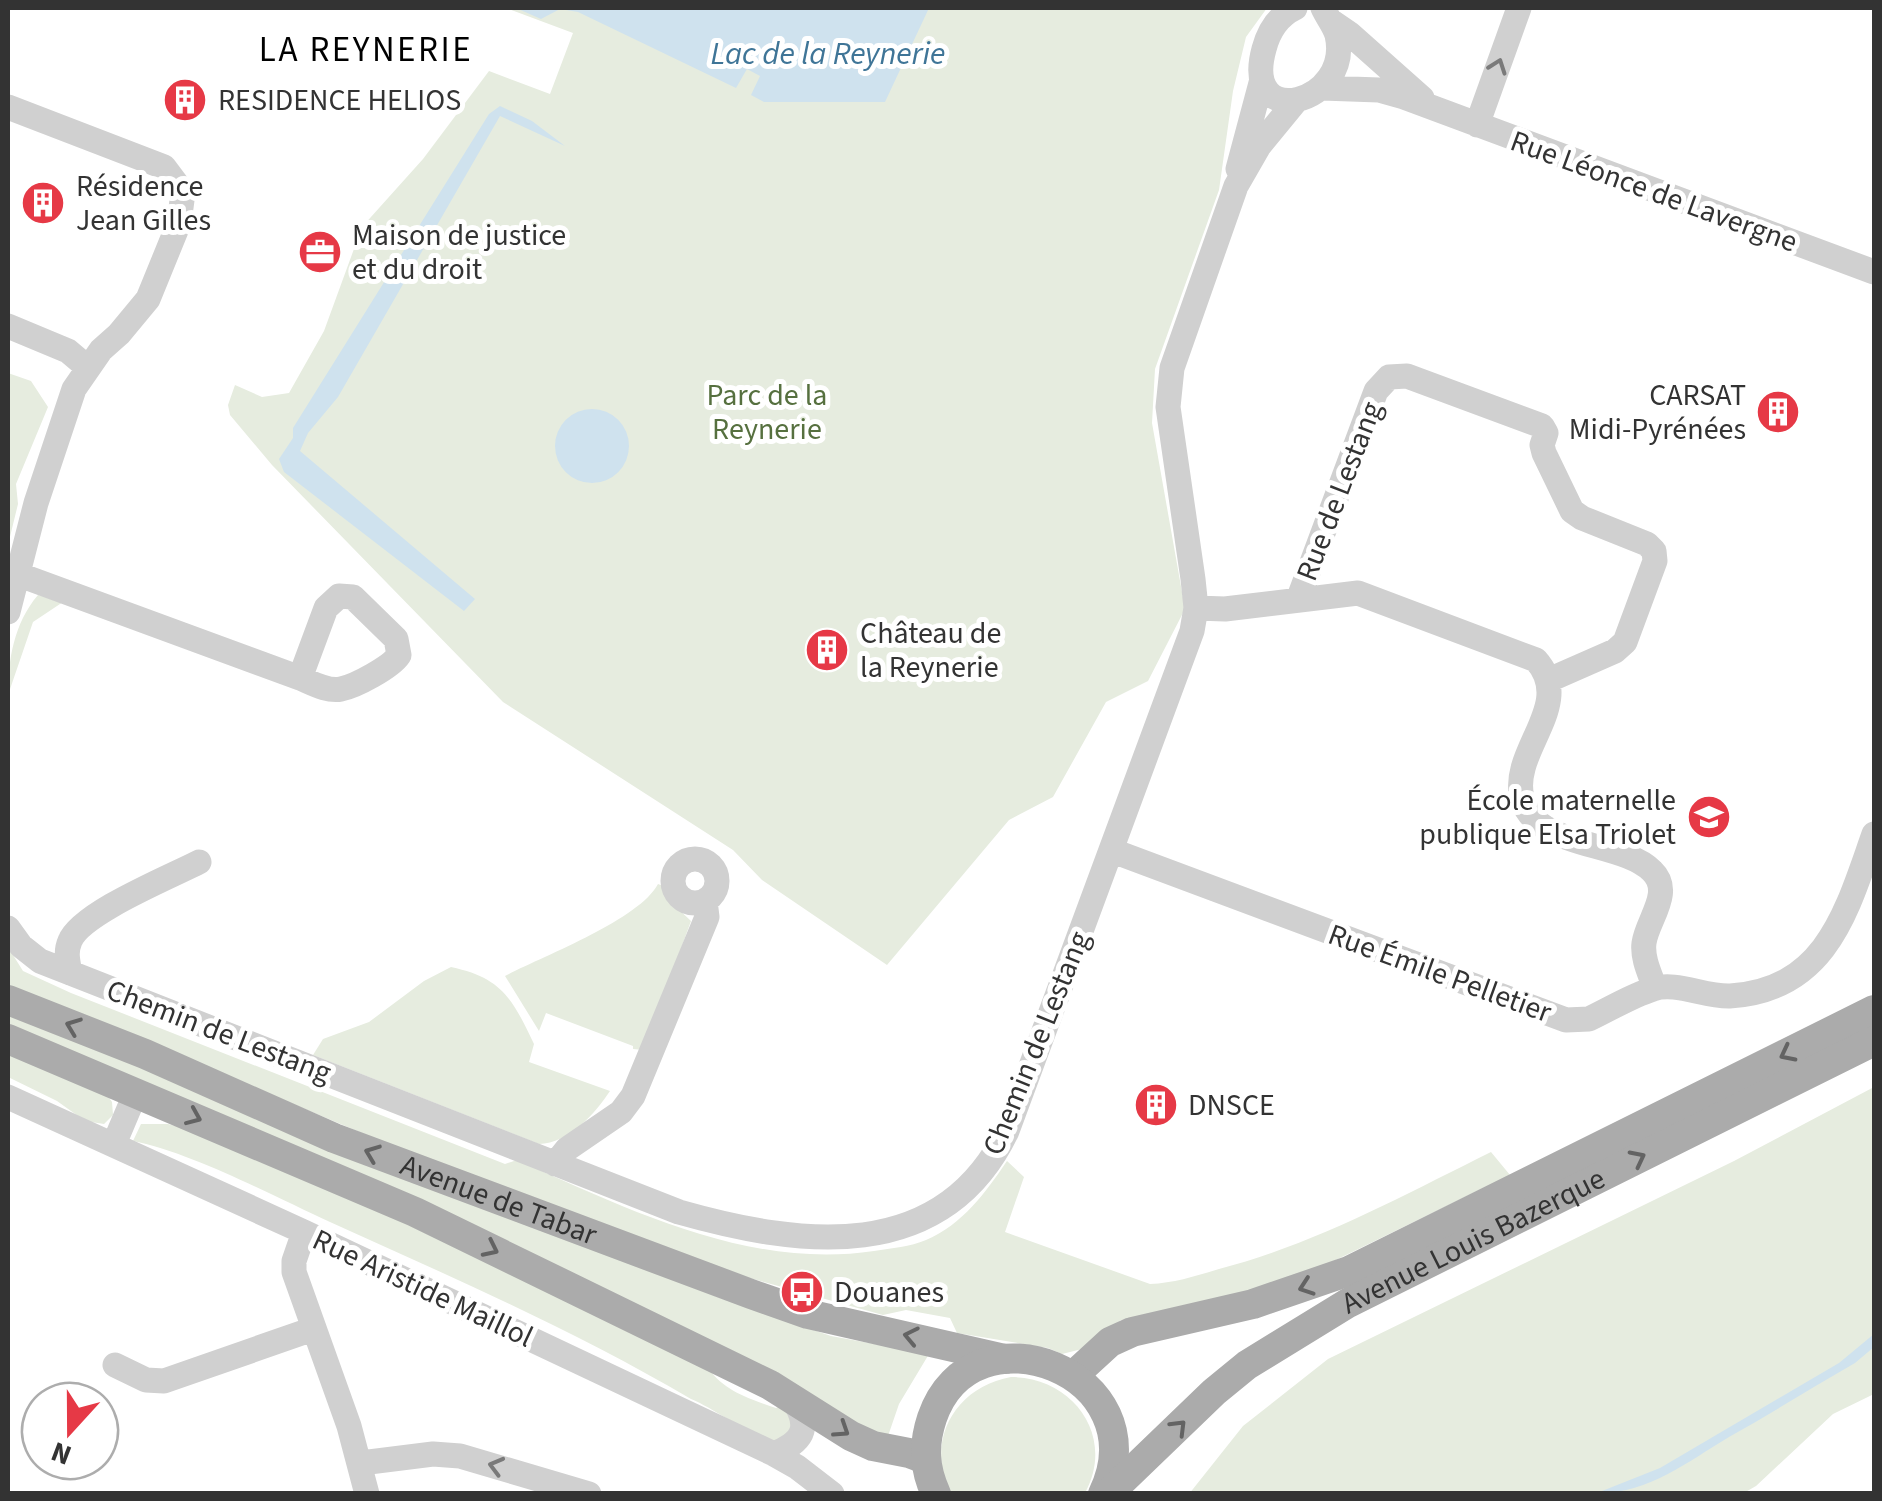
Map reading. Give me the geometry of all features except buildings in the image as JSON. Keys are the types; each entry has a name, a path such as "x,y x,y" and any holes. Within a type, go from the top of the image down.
{"main road":[{"name":"Avenue de Tabar","path":"8,1000 145,1054 350,1145 808,1314 1006,1358 1041,1361 1074,1375"},
{"name":"Avenue Louis Bazerque","path":"1074,1375 1110,1342 1132,1332 1253,1304 1349,1271 1874,1008"},
{"name":"Avenue de Tabar","path":"8,1039 414,1212 791,1396 851,1436 873,1446 910,1452 925,1459"},
{"name":"Avenue Louis Bazerque","path":"1106,1494 1214,1392 1283,1340 1874,1041"},
{"path":"935,1493 925,1459 927,1432 934,1411 947,1392 973,1370 1006,1358"},
{"path":"1074,1375 1101,1405 1109,1423 1113,1443 1106,1494"}],"street":[{"path":"1476,125 1519,8"},
{"path":"1310,10 1336,35 1336,60 1322,88"},
{"name":"Rue Léonce de Lavergne","path":"1310,10 1350,34 1434,109"},
{"name":"Chemin de Lestang","path":"1236,186 1266,40 1277,20 1310,10"},
{"path":"1260,83 1271,96 1295,102"},
{"name":"Rue Léonce de Lavergne","path":"1322,88 1378,90 1874,272"},
{"name":"Chemin de Lestang","path":"8,928 30,955 70,973 679,1212 776,1234 830,1238 878,1234 912,1224 934,1212 974,1181 1002,1141 1192,631 1196,608 1168,388 1178,347 1236,186 1259,146 1295,102 1322,88"},
{"path":"8,107 164,167 179,187 182,213 154,288 119,334 100,350 74,389 8,612"},
{"path":"8,326 68,350 88,368"},
{"name":"Rue de Lestang","path":"1298,600 1376,391 1389,377 1407,376 1542,426 1546,432 1544,454 1572,511 1648,544 1654,551 1655,561 1624,642 1615,650 1549,680"},
{"path":"18,574 300,678"},
{"path":"1196,608 1225,609 1350,593 1369,595 1529,655 1545,670 1549,702 1521,781 1523,803 1530,814 1551,830 1641,863 1657,877 1661,891 1644,948 1655,988 1711,995 1744,994 1776,984 1810,963 1844,918 1874,834"},
{"name":"Rue Émile Pelletier","path":"1112,851 1566,1020 1589,1019 1655,988"},
{"path":"70,973 66,954 70,940 88,918 199,862"},
{"path":"555,1164 568,1149 620,1112 640,1085 707,917 705,900"},
{"path":"114,1144 136,1092"},
{"name":"Rue Aristide Maillol","path":"8,1098 304,1232 774,1454 832,1494"},
{"path":"304,1232 294,1272 361,1463 367,1494"},
{"path":"115,1365 146,1380 164,1381 314,1329"},
{"path":"774,1454 792,1447 800,1438 803,1414 791,1396"},
{"path":"361,1463 433,1454 460,1456 589,1494"}],"green space":[{"name":"Parc de la Reynerie","path":"506,8 1267,8 1246,37 1233,91 1219,190 1155,369 1152,423 1185,609 1148,681 1106,702 1053,797 1009,820 887,965 762,880 733,850 503,702 272,465 230,415 228,405 235,385 262,397 289,393 324,331 362,227 423,159 489,71 550,94 573,33"},
{"path":"8,373 31,381 48,407 16,484 18,504 8,545"},
{"path":"38,595 66,600 33,622 8,695 14,642"},
{"path":"658,884 691,921 644,1050 546,1013 539,1031 505,976 611,924 648,897"},
{"path":"8,947 23,971 71,993 505,1164 517,1160 690,1231 781,1252 827,1255 907,1246 926,1240 962,1217 1007,1161 1024,1177 1005,1232 1150,1284 1202,1274 1289,1246 1358,1218 1491,1152 1510,1175 1303,1276 1147,1317 1121,1320 1082,1349 1062,1354 1048,1348 957,1333 950,1318 906,1310 883,1315 735,1274 414,1155 248,1085 8,992"},
{"path":"451,967 482,977 512,1002 534,1044 529,1062 610,1091 571,1133 539,1144 313,1055 323,1039 369,1022 424,981"},
{"path":"8,1011 720,1298 831,1336 929,1354 899,1404 888,1436 870,1434 8,1026"},
{"path":"8,1051 106,1093 113,1115 104,1124 85,1121 57,1101 8,1077"},
{"path":"1874,1087 1874,1394 1833,1414 1756,1486 1742,1494 1189,1494 1243,1426 1328,1359 1734,1161"},
{"path":"141,1124 168,1124 194,1131 375,1209 709,1369 739,1394 776,1408 785,1404 795,1424 780,1442 759,1436 603,1350 513,1306 233,1176 133,1141"},
{"path":"1011,1377 1053,1387 1083,1414 1092,1431 1095,1451 1085,1493 951,1494 941,1455 950,1419 974,1392"}],"water":[{"name":"Lac de la Reynerie","path":"516,8 929,8 885,102 764,102 751,95 760,76 747,69 736,88 578,12 560,9 541,19"},
{"path":"500,106 532,121 565,146 500,116 338,397 308,433 300,451 475,599 464,611 284,472 279,459 293,438 293,428 489,114"},
{"path":"592,409 618,420 629,446 618,472 592,483 566,472 555,446 566,420"},
{"path":"1874,1334 1874,1347 1855,1363 1682,1466 1633,1488 1597,1493 1660,1468 1839,1363"}],"place":[{"name":"RESIDENCE HELIOS","path":"185,100"},
{"name":"Résidence Jean Gilles","path":"43,203"},
{"name":"Maison de justice et du droit","path":"320,252"},
{"name":"CARSAT Midi-Pyrénées","path":"1778,412"},
{"name":"Château de la Reynerie","path":"827,650"},
{"name":"École maternelle publique Elsa Triolet","path":"1709,817"},
{"name":"DNSCE","path":"1156,1105"},
{"name":"Douanes","path":"802,1292"}],"district":[{"name":"LA REYNERIE","path":"366,49"}]}
